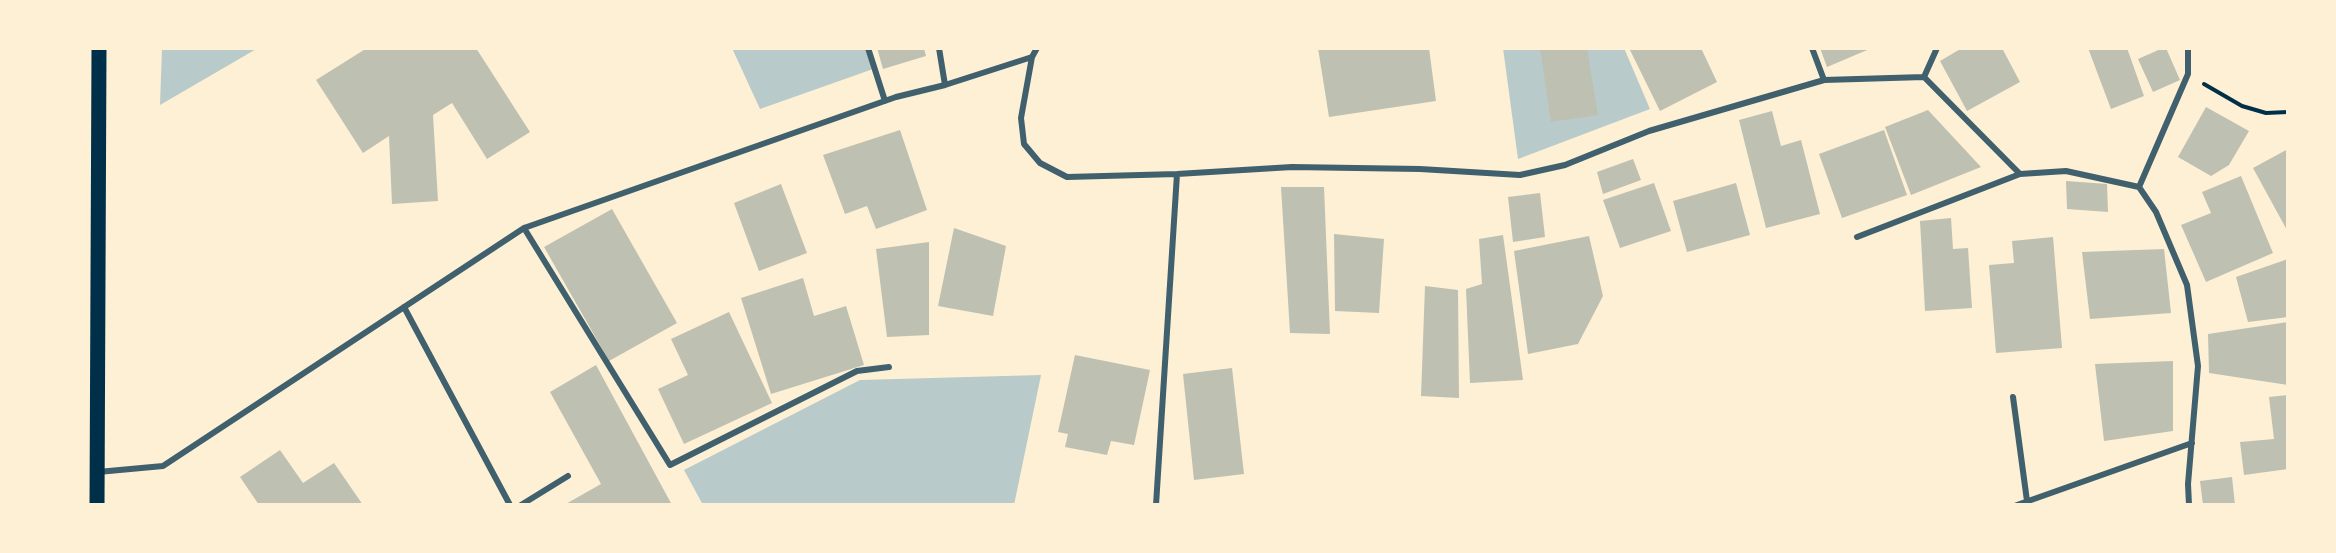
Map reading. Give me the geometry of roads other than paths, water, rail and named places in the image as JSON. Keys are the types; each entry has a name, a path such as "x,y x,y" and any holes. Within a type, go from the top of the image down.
{"main road":[{"path":"97,505 99,48"}],"street":[{"path":"868,48 885,101"},
{"path":"939,48 945,85"},
{"path":"1037,48 1032,57 1021,118 1024,144 1040,163 1067,177 1178,174 1292,167 1420,169 1520,175 1565,165 1649,131 1824,81 1924,77 2020,174"},
{"path":"1812,48 1824,81"},
{"path":"1924,77 1937,48"},
{"path":"2139,187 2188,74 2188,48"},
{"path":"97,472 163,466 524,228 885,101 945,85 1032,57"},
{"path":"1857,237 2020,174 2066,171 2139,187 2156,212 2187,285 2198,366 2188,484 2189,505"},
{"path":"1156,505 1178,174"},
{"path":"524,228 670,465 857,371 889,367"},
{"path":"404,308 510,505"},
{"path":"2013,397 2027,501"},
{"path":"2017,505 2192,443"},
{"path":"521,505 568,476"}]}
